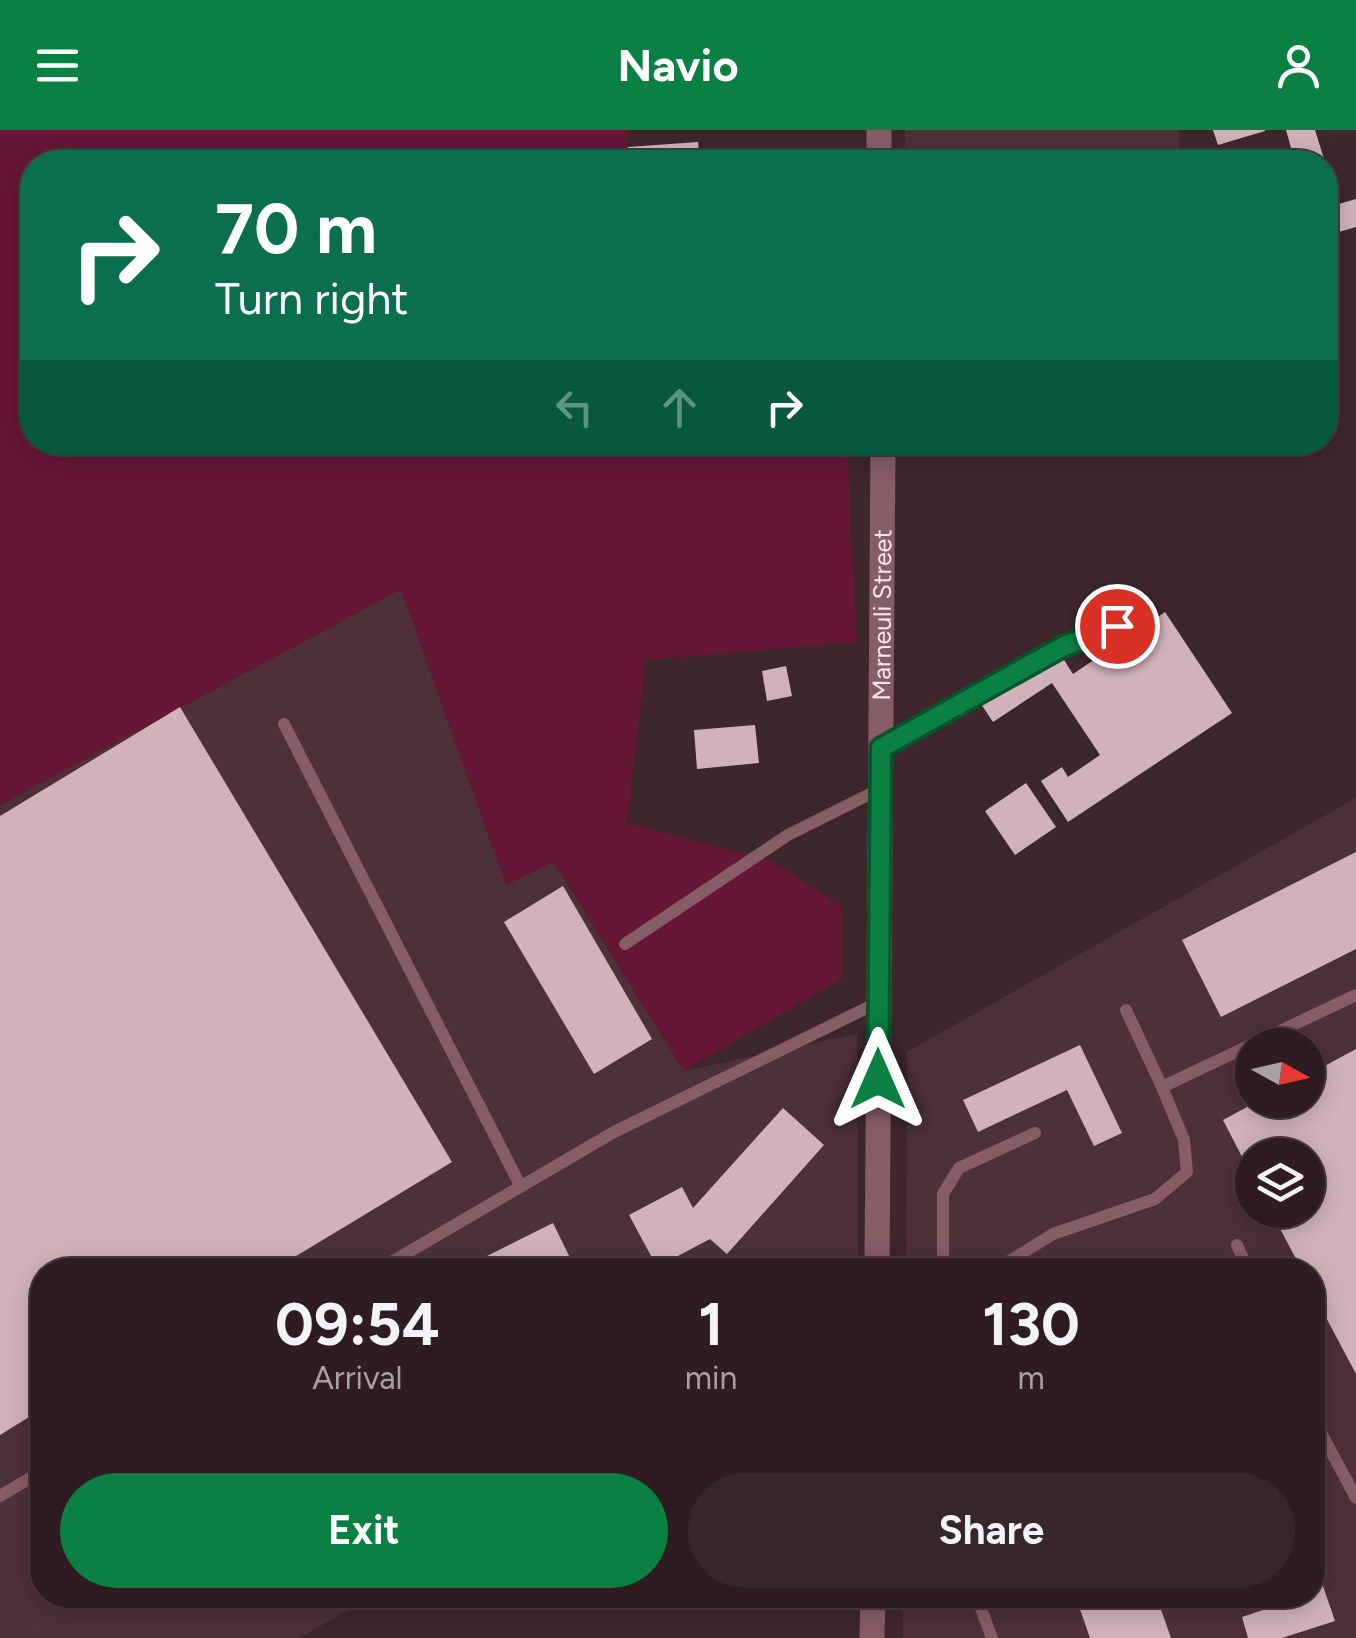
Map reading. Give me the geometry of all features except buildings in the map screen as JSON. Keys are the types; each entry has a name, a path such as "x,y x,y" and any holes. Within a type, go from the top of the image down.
{"street":[{"name":"Marneuli Street","path":"878,1258 882,455"},
{"path":"872,1638 873,1608"}],"lane":[{"path":"881,748 1062,647 1117,626"},
{"path":"284,724 520,1185"},
{"path":"625,944 788,835 880,788"},
{"path":"1162,1088 1356,996"},
{"path":"398,1258 614,1132 879,1002"},
{"path":"1014,1258 1053,1234 1154,1199 1188,1172 1184,1140 1126,1010"},
{"path":"943,1258 942,1194 959,1168 1035,1133"},
{"path":"1237,1245 1243,1258"},
{"path":"1325,1440 1356,1498"},
{"path":"0,1496 30,1478"},
{"path":"981,1608 992,1638"}],"shaded area":[{"path":"0,130 630,130 626,150 20,150 20,455 848,455 857,642 646,660 627,823 772,861 841,906 841,979 684,1071 554,862 506,885 401,589 0,805"},
{"path":"905,130 1179,130 1179,150 904,150"},
{"path":"401,589 506,884 553,861 684,1071 857,1034 858,1258 30,1258 30,1608 352,1608 299,1638 0,1638 0,805"},
{"path":"1356,798 1356,1638 903,1638 903,1608 1325,1608 1325,1258 906,1258 907,1052"}],"route":[{"path":"878,1079 881,748 1062,647 1117,626"}]}
